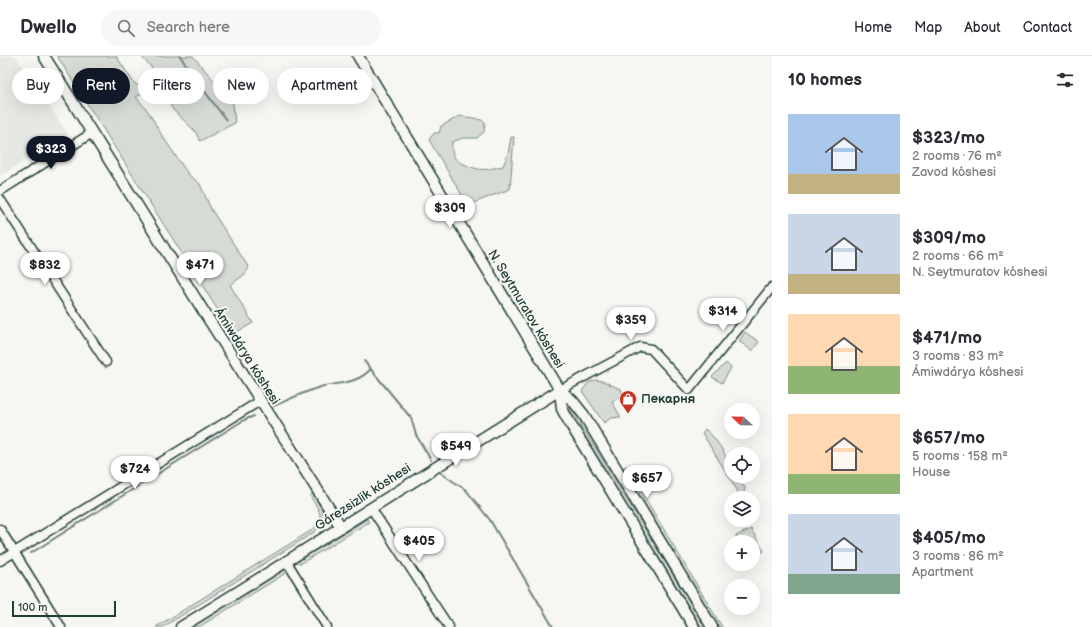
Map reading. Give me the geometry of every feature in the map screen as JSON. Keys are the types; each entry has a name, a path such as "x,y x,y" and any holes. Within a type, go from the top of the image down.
{"street":[{"name":"Ámiwdárya kóshesi","path":"44,56 260,402 341,527"},
{"name":"N. Seytmuratov kóshesi","path":"358,56 560,390"},
{"path":"0,191 92,133"},
{"path":"0,198 106,362"},
{"path":"560,390 640,347 651,350 689,390 772,287"},
{"path":"560,390 562,409 571,425 694,627"},
{"path":"560,390 572,400 584,415 712,627"},
{"name":"Gárezsizlik kóshesi","path":"181,627 560,390"},
{"path":"0,561 260,402"},
{"path":"371,508 449,627"},
{"path":"0,529 61,627"},
{"path":"287,562 327,627"}],"shaded area":[{"path":"0,56 15,56 23,68 12,68 12,104 48,104 68,134 0,176"},
{"path":"57,56 116,56 124,68 72,68 72,80"},
{"path":"141,56 193,56 203,68 152,68"},
{"path":"205,70 213,80 213,104 233,104 235,123 200,141 195,131 173,110 170,104 205,104"},
{"path":"130,77 134,83 138,85 138,96 136,97 138,99 138,104 142,104 148,111 161,134 188,174 200,184 211,209 249,268 244,275 230,285 253,323 233,334 87,104 130,104"},
{"path":"460,116 476,118 485,122 484,132 477,138 463,138 452,142 452,153 457,161 470,167 483,170 503,166 508,154 511,137 514,137 510,189 468,205 429,140 434,133 439,133 441,126"},
{"path":"745,332 759,342 752,351 739,341"},
{"path":"726,363 731,368 722,383 712,377"},
{"path":"596,380 603,381 621,389 623,395 612,402 621,417 611,418 604,423 582,391 589,382"},
{"path":"570,407 705,627 701,627 567,409"},
{"path":"705,429 714,438 722,450 724,454 724,469 702,433"},
{"path":"626,466 722,627 718,627 622,468"},
{"path":"733,483 738,483 745,487 744,491 737,490"},
{"path":"313,494 324,514 324,518 322,523 313,533 163,627 156,627 312,530 319,521 320,517 320,513 310,496"},
{"path":"367,519 369,522 300,564 298,561"},
{"path":"751,529 755,535 738,535"},
{"path":"760,544 764,551 760,553"},
{"path":"284,570 286,573 199,627 192,627"}],"waterway":[{"path":"180,56 226,120"},
{"path":"364,361 411,418 416,435 431,460"},
{"path":"274,406 324,386 355,380 371,369"},
{"path":"31,553 244,420 254,416"},
{"path":"441,473 466,490 490,520 553,627"}],"place":[{"name":"Пекарня","path":"628,414"}]}
